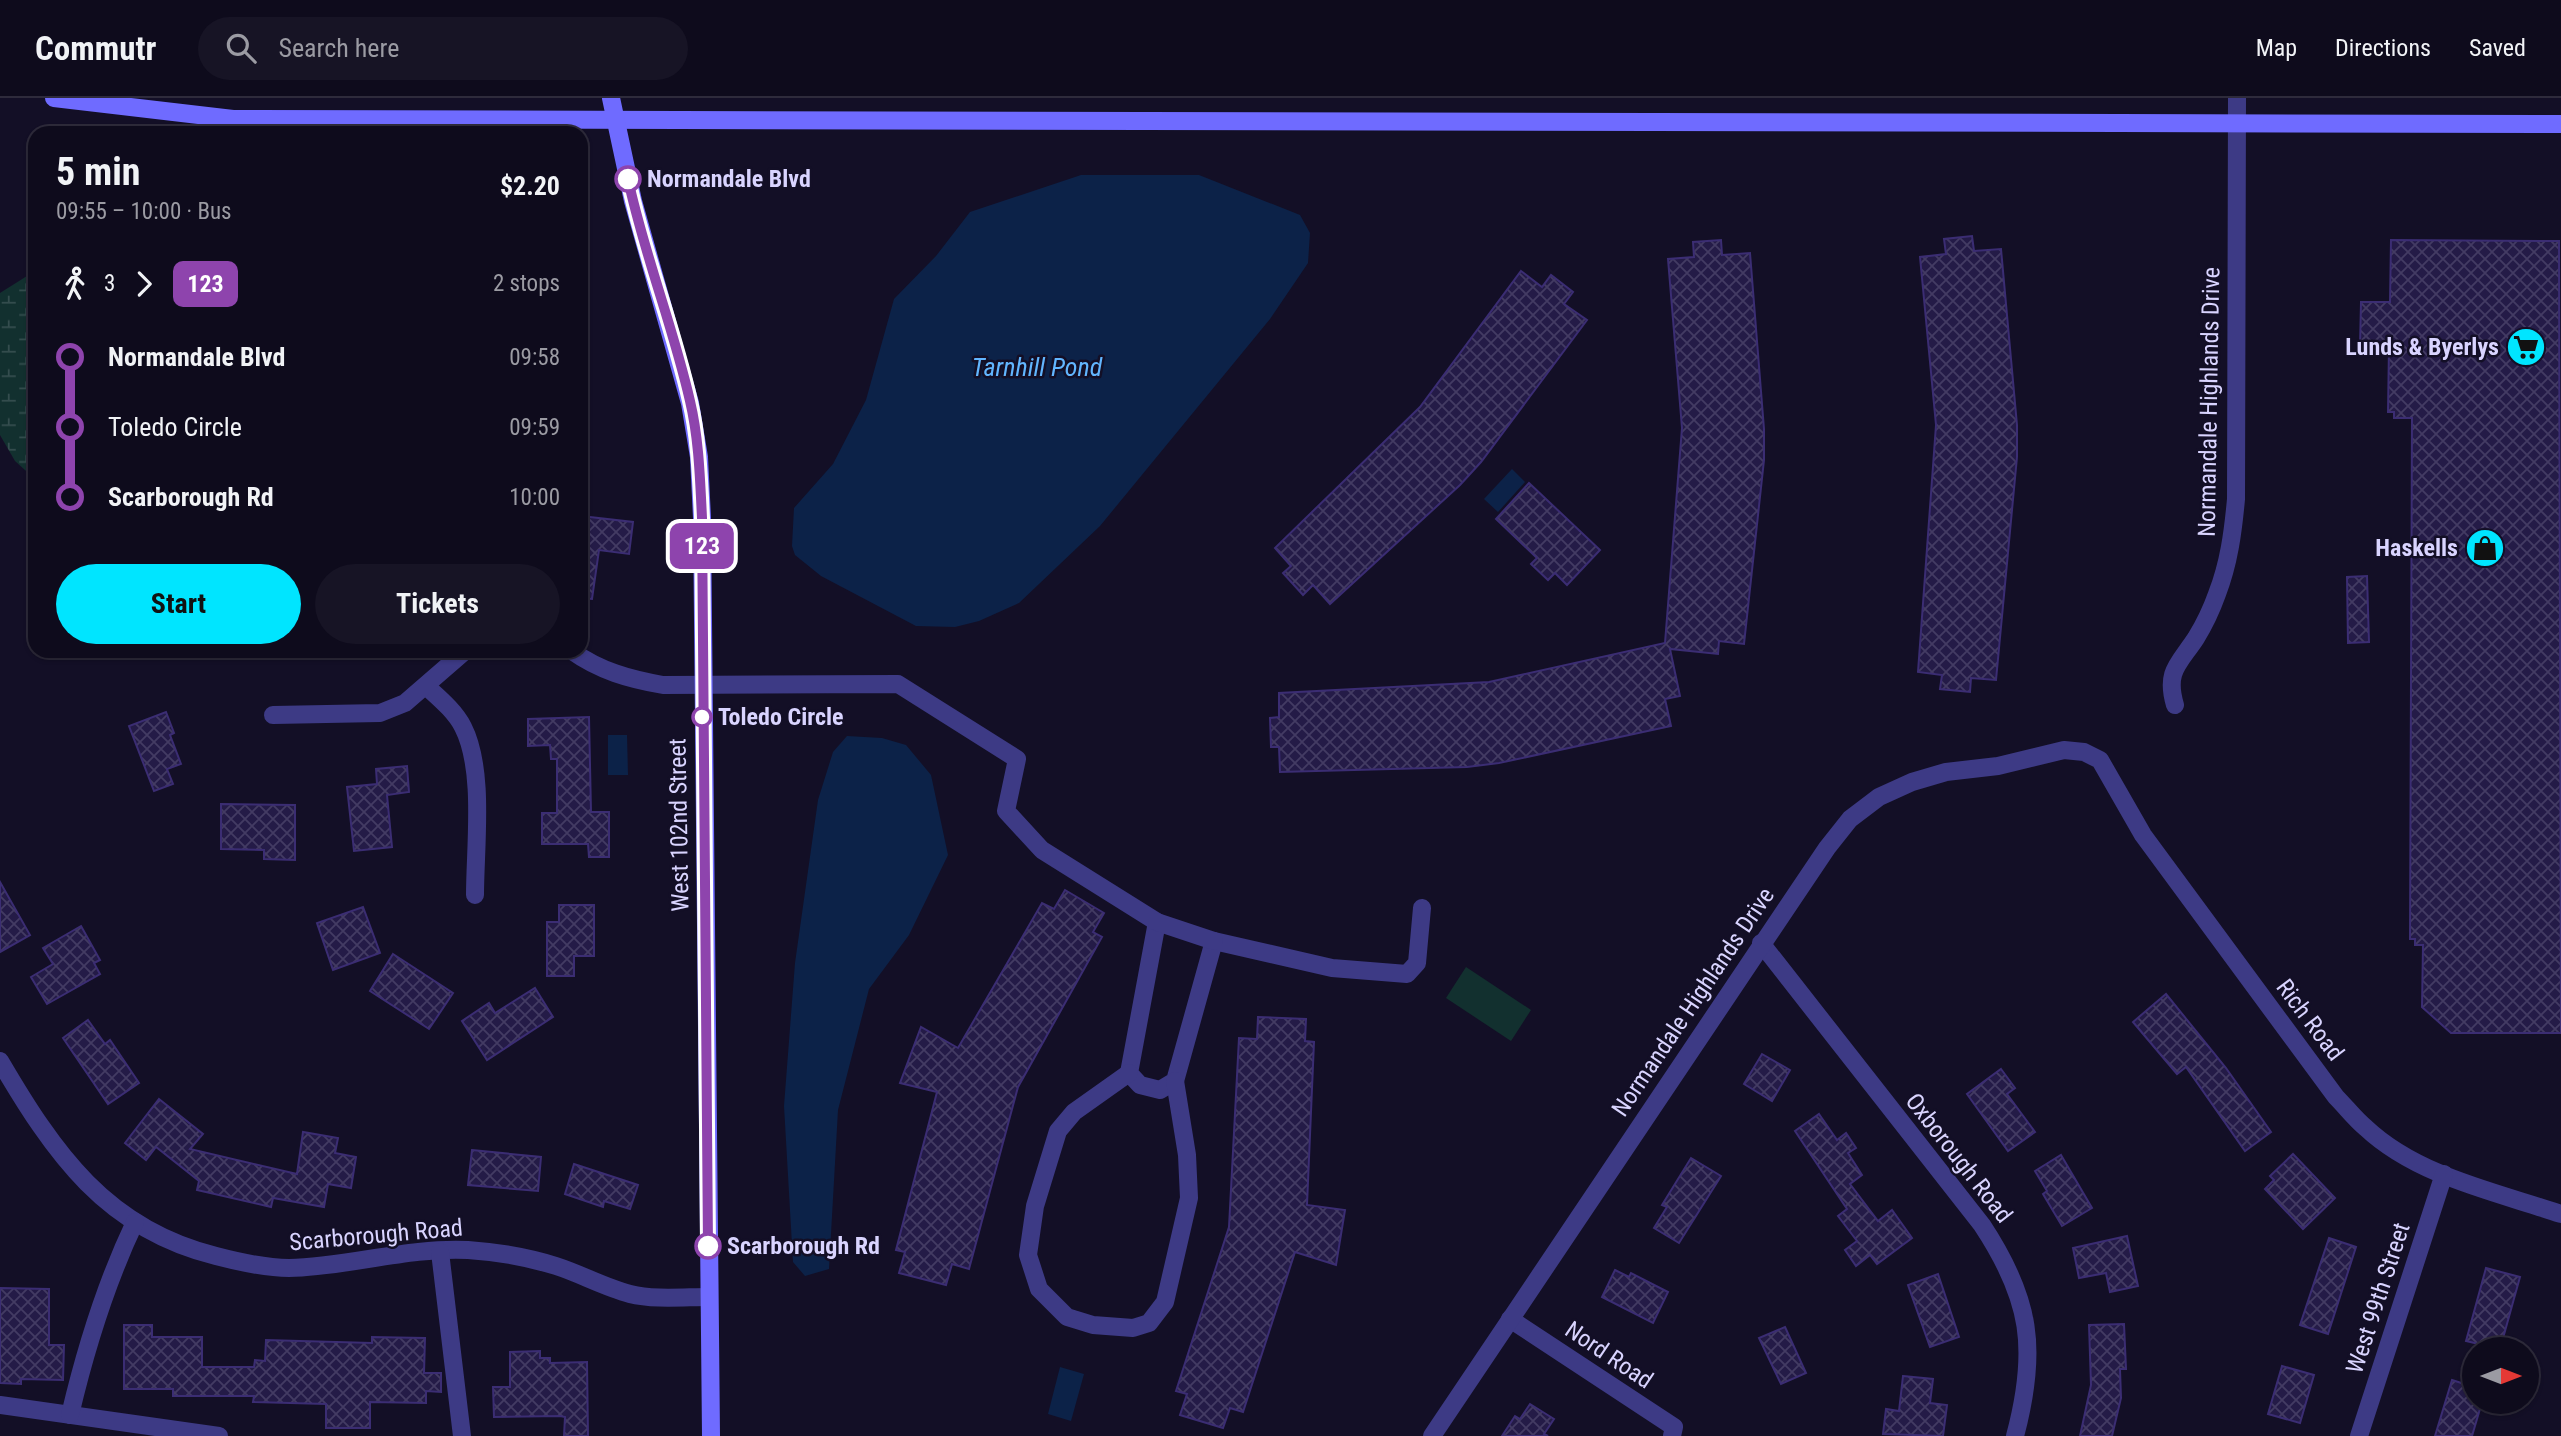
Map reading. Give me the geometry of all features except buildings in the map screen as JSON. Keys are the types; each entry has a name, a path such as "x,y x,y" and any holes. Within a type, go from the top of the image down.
{"main road":[{"path":"54,98 233,119 617,122 2561,124"},
{"name":"West 102nd Street","path":"611,98 633,201 691,403 699,457 702,518 710,1436"}],"street":[{"name":"Normandale Highlands Drive","path":"2175,705 2171,678 2177,660 2196,638 2217,595 2232,548 2236,499 2237,98"},
{"path":"273,715 380,713 405,703 458,658"},
{"path":"582,658 626,678 663,685 898,684 1017,759 1006,811 1042,850 1157,922 1214,941 1332,968 1407,974 1417,963 1422,908"},
{"path":"426,686 462,725 472,750 475,895"},
{"name":"Normandale Highlands Drive","path":"1432,1436 1761,943 1850,819 1879,797 1946,772 1998,766 2064,750 2084,752 2100,760"},
{"name":"Rich Road","path":"2100,760 2143,835 2336,1097 2367,1129 2404,1156 2444,1174 2561,1214"},
{"path":"1157,922 1129,1073 1074,1112 1058,1131 1035,1206 1028,1255 1039,1289 1067,1317 1093,1325 1133,1328 1149,1322 1165,1303 1189,1198 1187,1155 1175,1081 1214,941"},
{"name":"Oxborough Road","path":"1761,943 1974,1214 2004,1258 2019,1293 2028,1331 2028,1370 2015,1436"},
{"name":"Scarborough Road","path":"0,1061 39,1127 69,1166 104,1201 135,1223 190,1250 239,1262 287,1268 464,1250 510,1254 556,1266 632,1295 709,1297"},
{"path":"1129,1073 1140,1085 1160,1090 1175,1081"},
{"name":"West 99th Street","path":"2359,1436 2444,1174"},
{"path":"70,1415 89,1335 111,1271 135,1223"},
{"path":"440,1252 462,1436"},
{"name":"Nord Road","path":"1510,1319 1674,1427 1672,1436"},
{"path":"0,1405 219,1436"}],"green space":[{"path":"28,275 28,473 15,461 0,435 0,293"},
{"path":"1466,967 1531,1010 1511,1041 1446,998"}],"water":[{"name":"Tarnhill Pond","path":"1081,175 1199,175 1300,215 1310,233 1308,263 1270,319 1100,526 1019,603 979,621 955,627 916,626 821,576 795,555 792,546 794,508 833,464 866,400 894,299 936,256 970,212"},
{"path":"1512,469 1525,482 1498,512 1484,499"},
{"path":"608,735 627,735 628,775 608,775"},
{"path":"847,736 882,738 906,745 931,775 948,855 909,935 869,989 838,1110 829,1269 805,1276 793,1262 784,1106 795,963 818,800 833,752"},
{"path":"1060,1367 1084,1374 1071,1421 1048,1414"}],"bus line":[{"name":"123","path":"628,179 691,403 699,457 702,518 708,1246"}],"place":[{"name":"Normandale Blvd","path":"628,179"},
{"name":"Lunds & Byerlys","path":"2526,347"},
{"name":"Haskells","path":"2485,548"},
{"name":"Toledo Circle","path":"702,717"},
{"name":"Scarborough Rd","path":"708,1246"}]}
